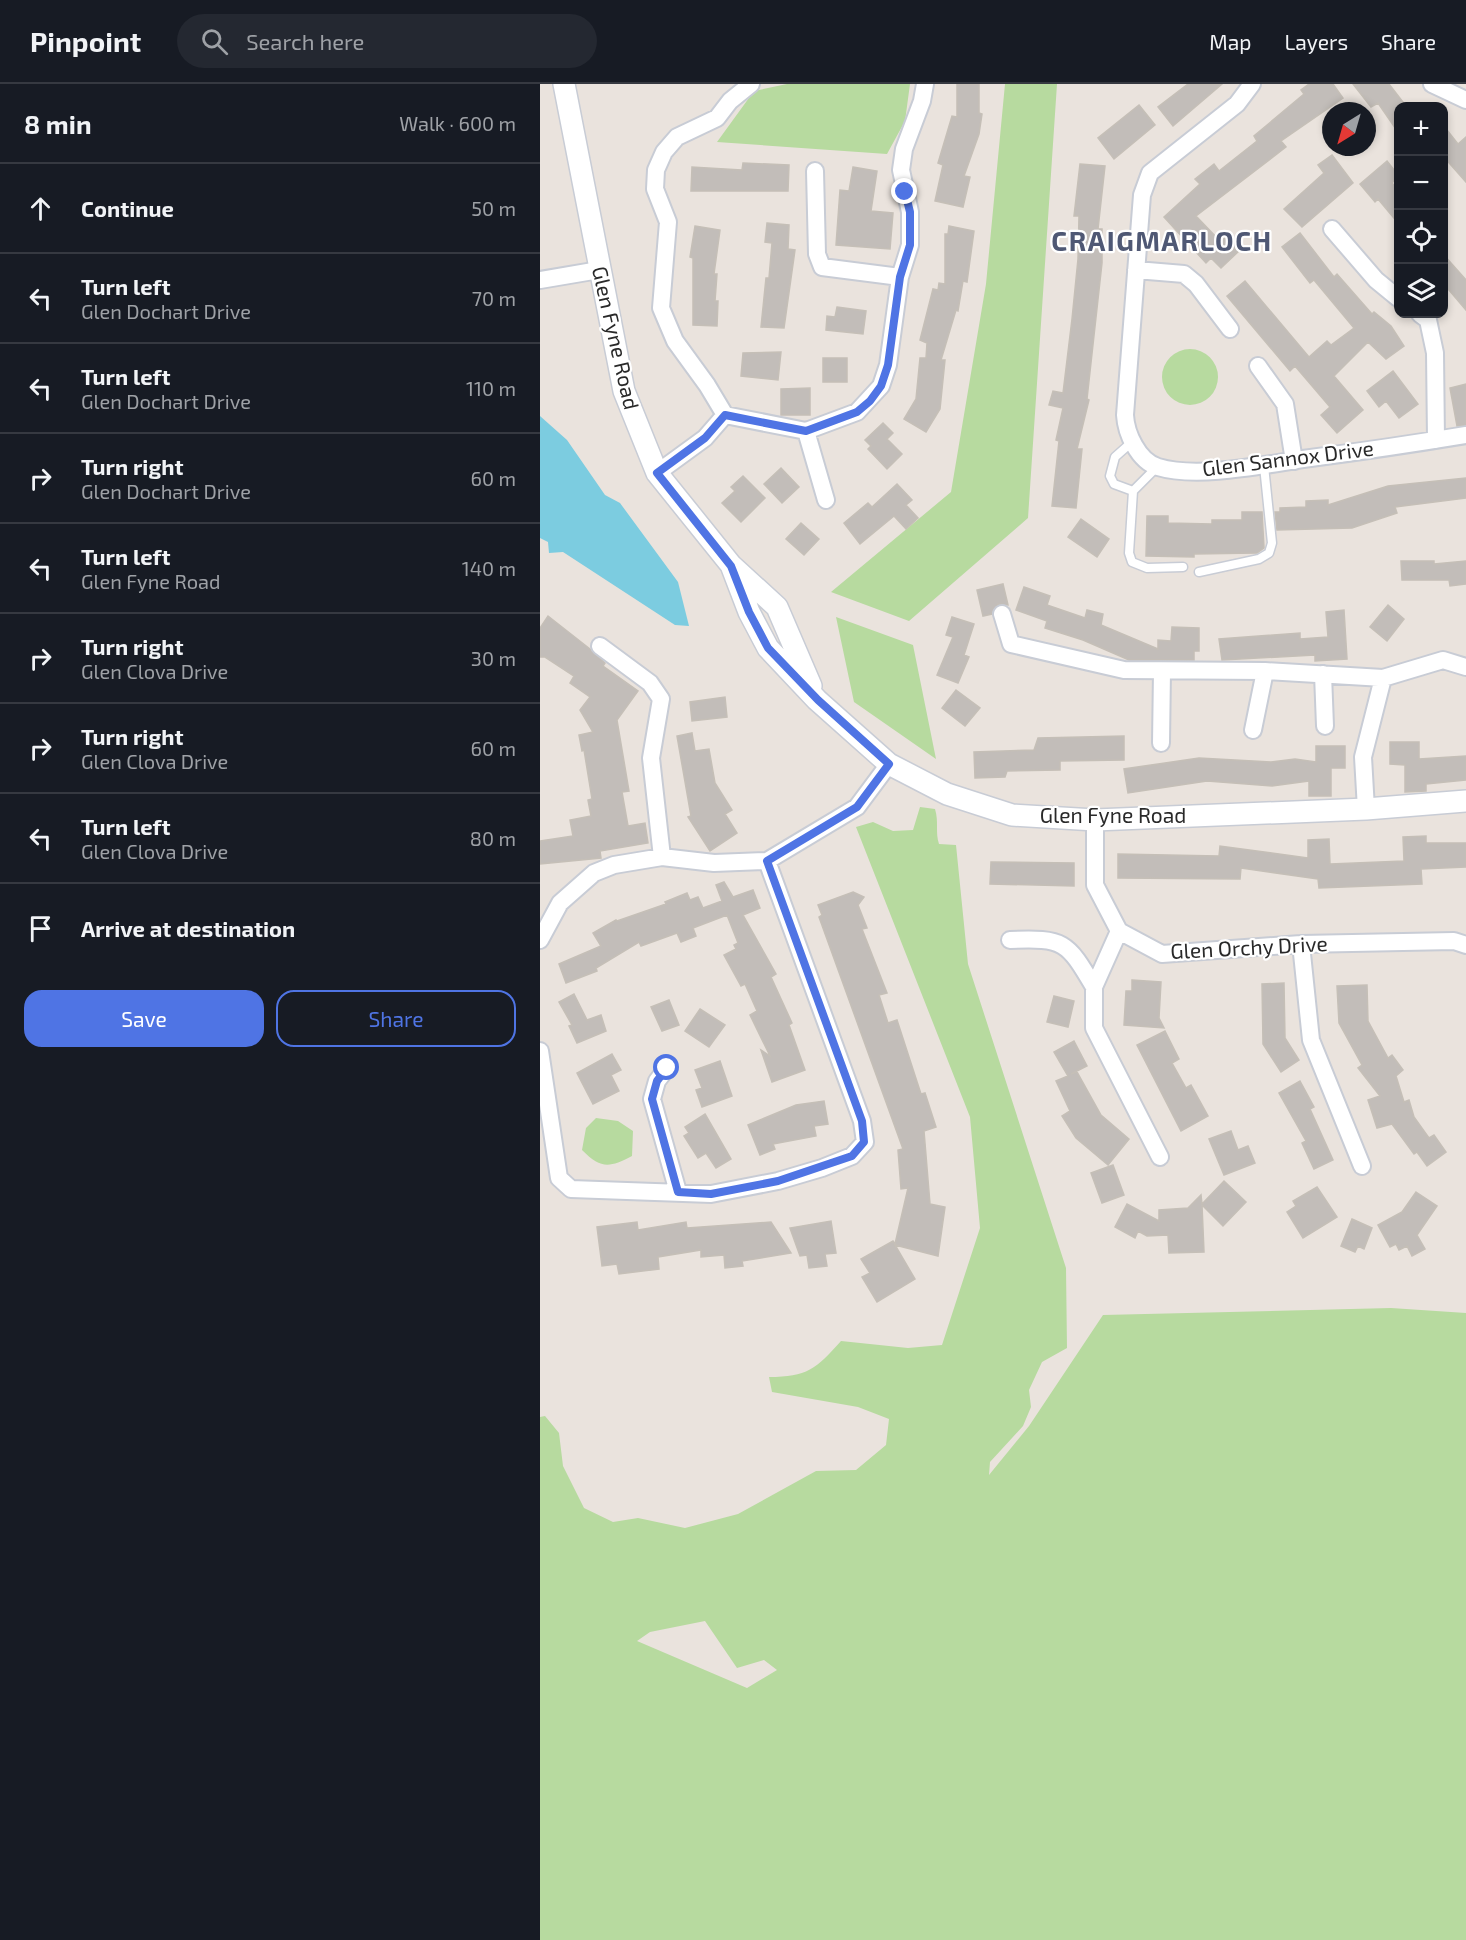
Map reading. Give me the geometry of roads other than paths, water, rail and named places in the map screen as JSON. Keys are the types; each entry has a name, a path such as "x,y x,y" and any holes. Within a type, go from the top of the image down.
{"street":[{"name":"Glen Fyne Road","path":"564,84 624,391 657,473 731,566 749,612 768,648 818,700 889,764 947,794 1012,815 1095,820 1366,808 1466,801"},
{"path":"751,84 730,101 717,118 677,137 664,152 656,170 655,189 668,222 661,308 675,341 707,385 725,415 806,431 857,412 881,386 888,365 900,277 910,245 910,212 901,170 903,149 922,101 924,84"},
{"path":"1157,467 1141,454 1132,441 1126,429 1125,415 1142,195 1150,173 1237,105 1252,84"},
{"path":"1432,84 1466,100"},
{"path":"816,171 817,254 822,267 900,277"},
{"path":"1332,229 1376,280 1394,294"},
{"path":"540,280 599,270"},
{"path":"1136,270 1184,274 1196,284 1230,329"},
{"path":"1425,318 1428,320 1435,352 1436,440"},
{"path":"1258,366 1285,404 1294,461"},
{"path":"657,473 705,438 725,415"},
{"path":"806,431 826,500"},
{"name":"Glen Sannox Drive","path":"1157,467 1186,471 1264,466 1466,435"},
{"path":"1002,614 1011,644 1124,670 1265,671 1383,678 1443,660 1466,666"},
{"path":"600,646 650,683 661,699 651,758 662,857"},
{"path":"1161,743 1162,670"},
{"path":"1253,730 1265,671"},
{"path":"1323,674 1325,726"},
{"path":"1366,808 1363,757 1383,678"},
{"path":"540,940 544,920 594,873 614,865 662,857 714,863 767,861 857,807 889,764"},
{"name":"Glen Fyne Road","path":"1444,803 1466,807"},
{"path":"1095,820 1095,885 1119,931 1094,987 1094,1028 1160,1157"},
{"path":"540,1051 559,1178 571,1189 711,1194 778,1181 852,1156 864,1142 862,1121 767,861"},
{"name":"Glen Orchy Drive","path":"1119,931 1162,954 1301,944 1454,941 1466,945"},
{"path":"1010,940 1047,939 1074,953 1094,987"},
{"path":"1301,944 1311,1040 1362,1166"},
{"path":"667,1068 657,1081 652,1099 678,1192"}],"lane":[{"path":"1132,441 1115,457 1110,476 1114,484 1133,491"},
{"path":"1199,572 1259,559 1269,553 1272,543 1264,466"},
{"path":"1157,467 1151,476 1133,491 1129,553 1132,562 1147,568 1183,567"}],"water":[{"path":"540,416 567,440 605,495 620,503 678,582 689,626 675,625 563,552 549,553 548,542 540,538"}],"district":[{"name":"CRAIGMARLOCH","path":"1162,242"}]}
